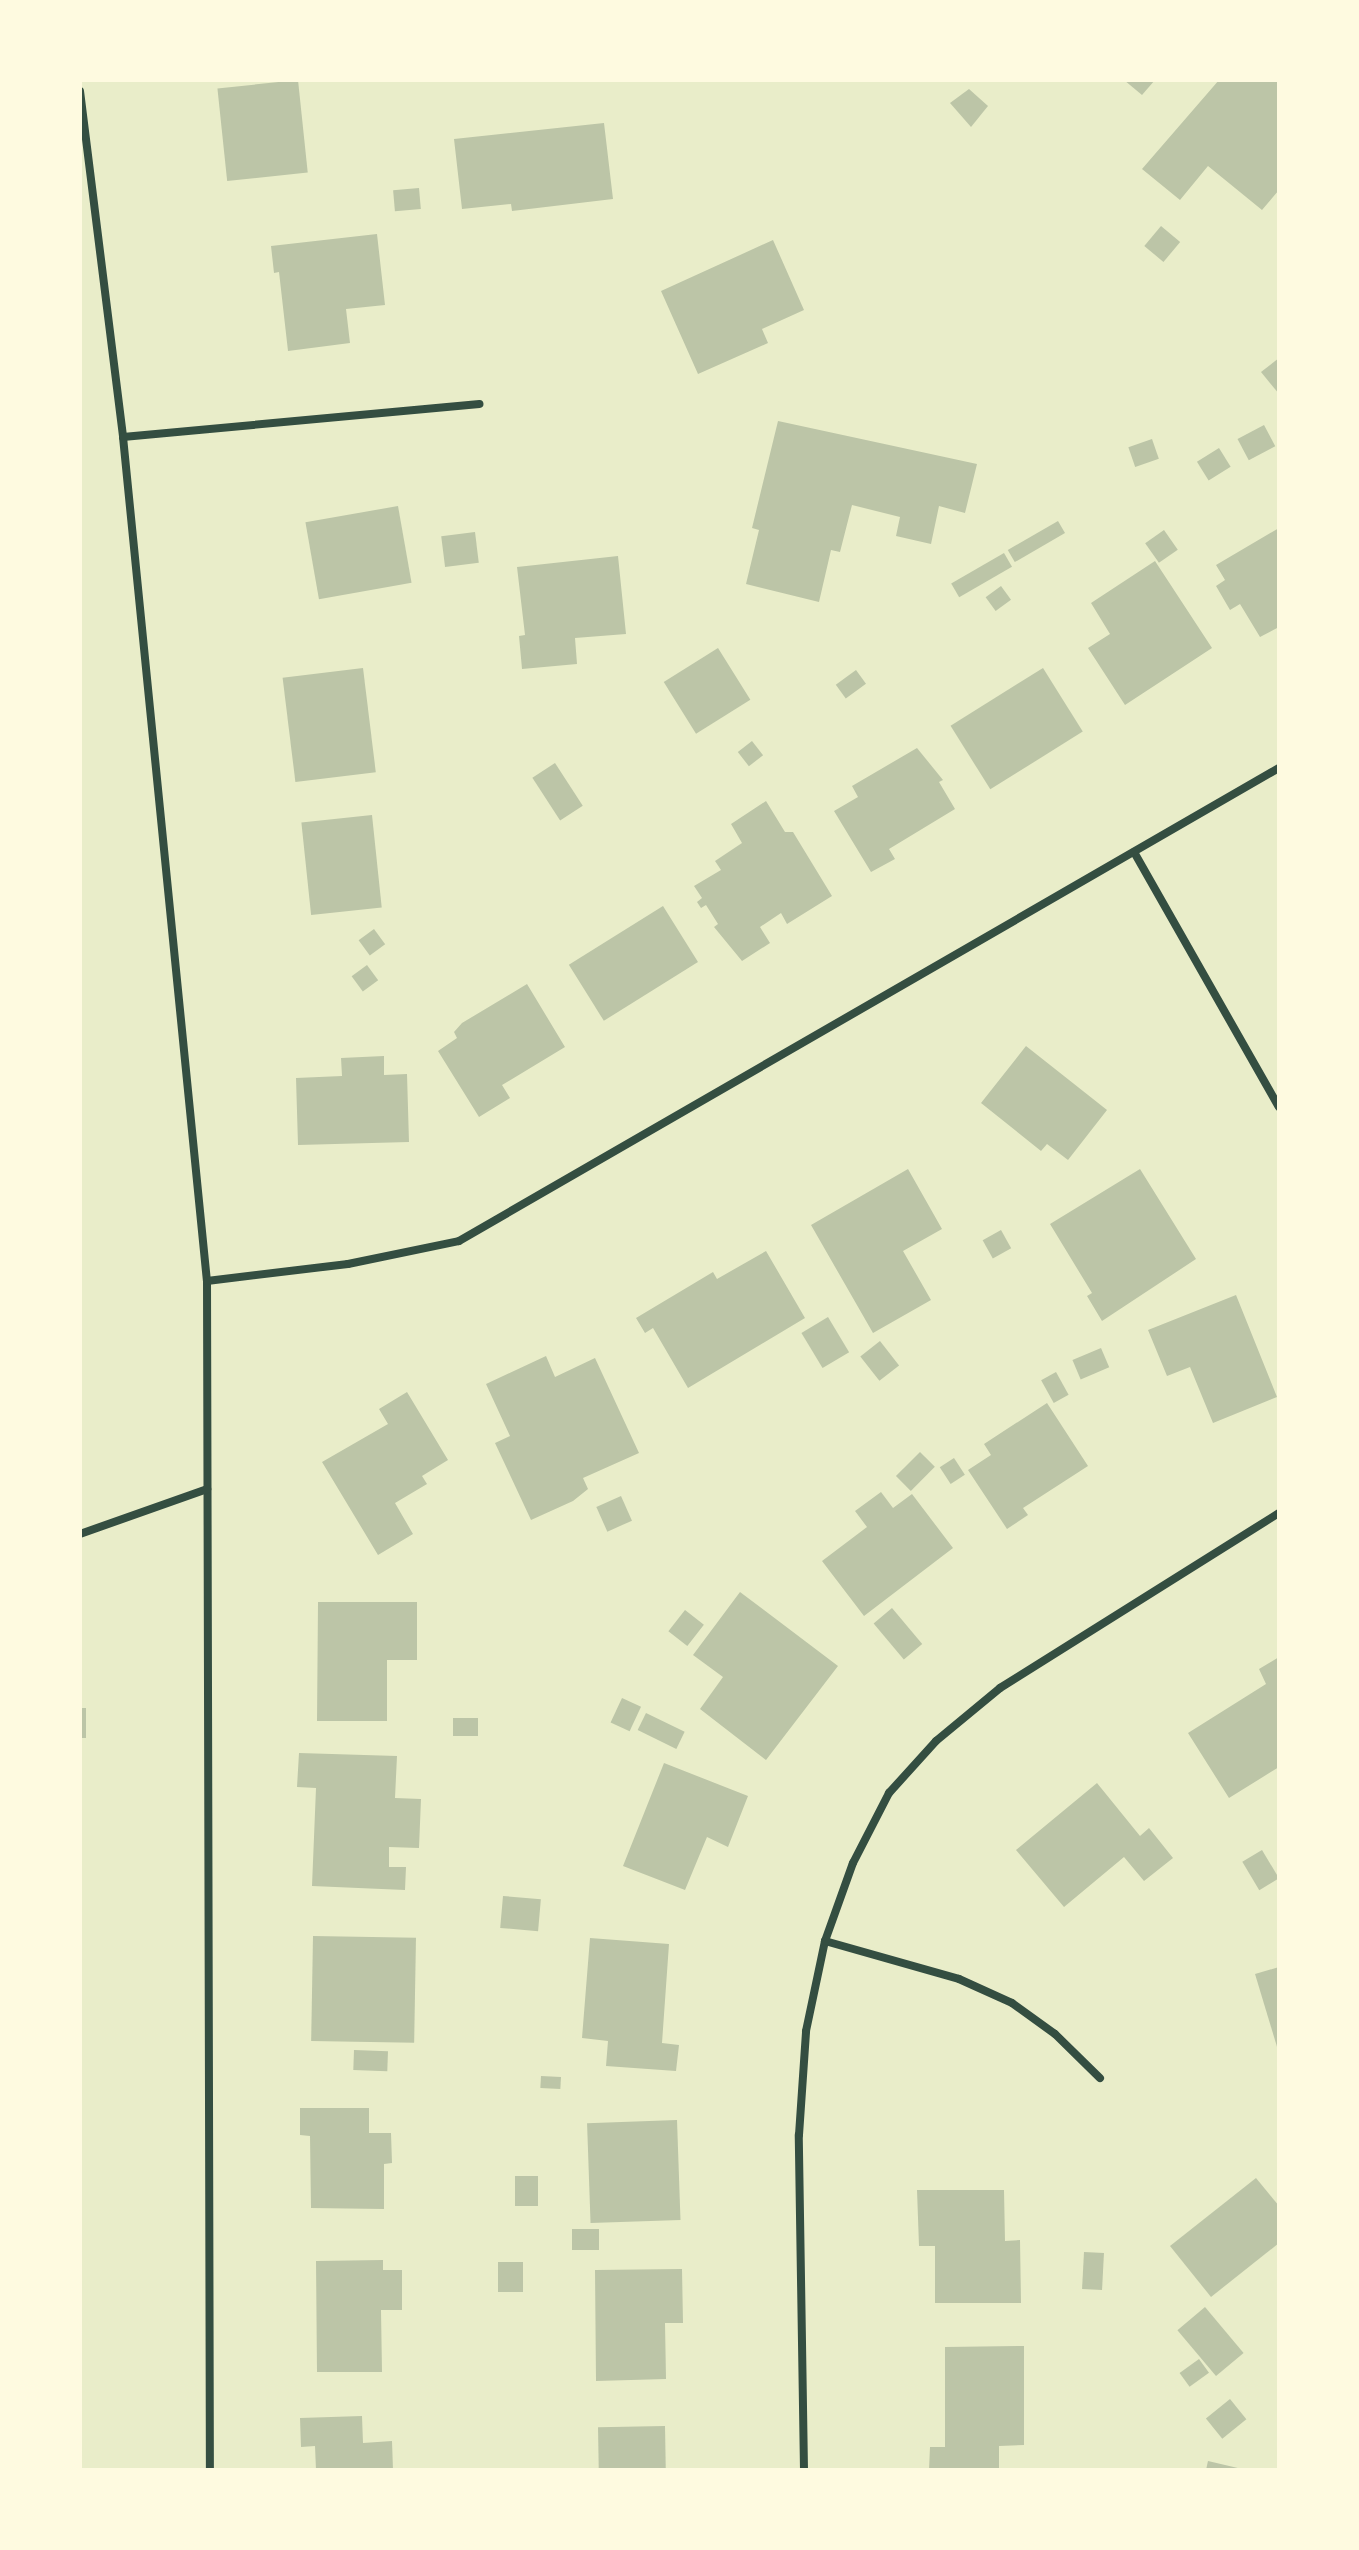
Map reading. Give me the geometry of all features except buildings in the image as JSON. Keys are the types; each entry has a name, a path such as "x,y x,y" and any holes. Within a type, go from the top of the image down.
{"street":[{"path":"80,91 123,437 207,1281 210,2470"},
{"path":"123,437 479,404"},
{"path":"207,1281 348,1264 459,1241 1279,768"},
{"path":"1134,852 1279,1107"},
{"path":"80,1534 207,1489"},
{"path":"804,2470 799,2135 806,2031 825,1941 853,1863 889,1793 936,1741 1000,1688 1279,1513"},
{"path":"825,1941 959,1979 1012,2003 1055,2034 1100,2078"}]}
